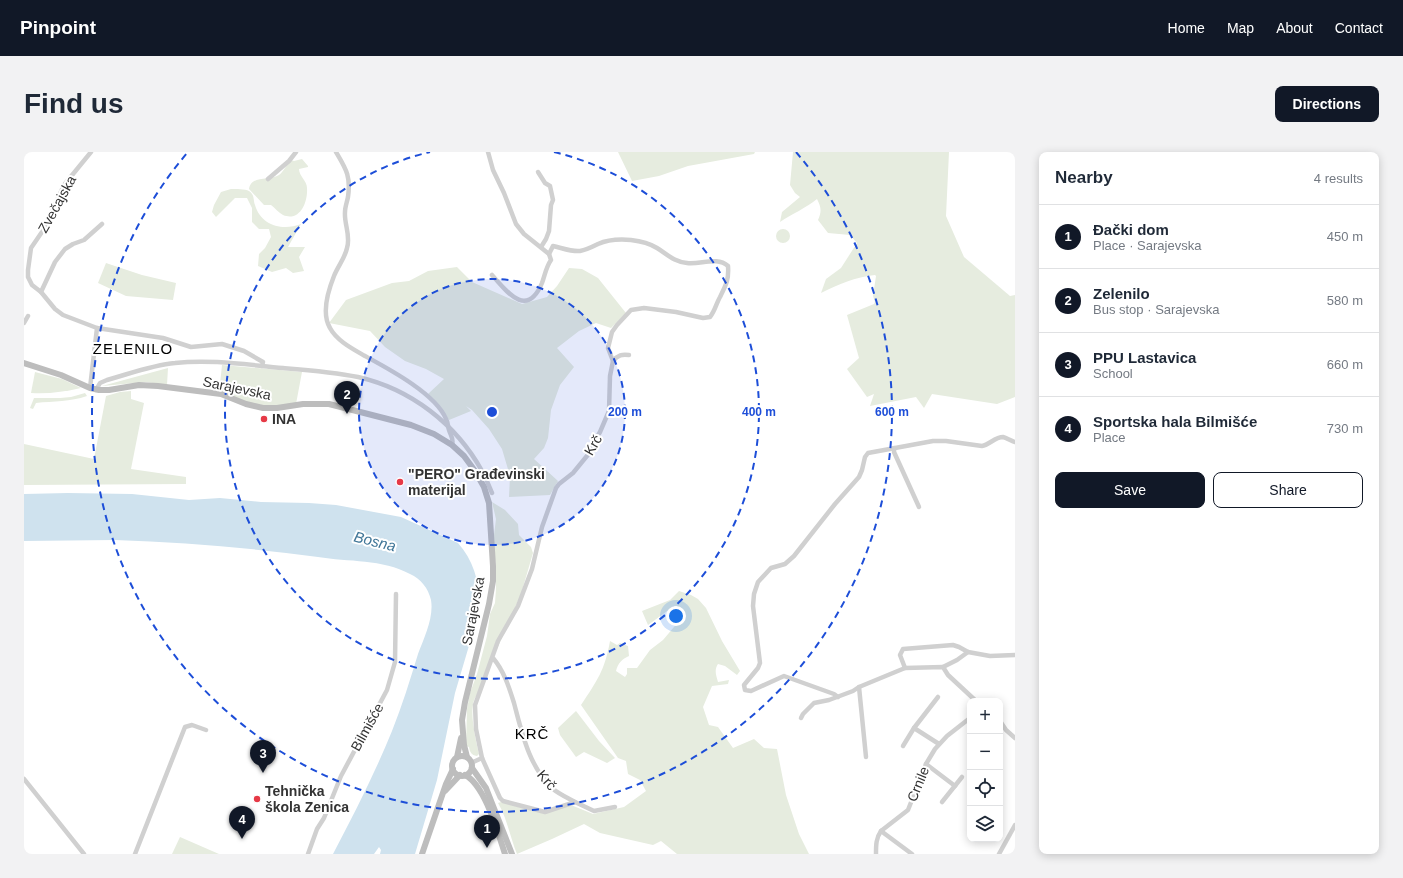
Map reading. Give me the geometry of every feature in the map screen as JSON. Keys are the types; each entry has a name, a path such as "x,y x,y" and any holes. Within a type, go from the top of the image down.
{"main road":[{"name":"Sarajevska","path":"24,363 61,375 93,389 109,390 138,385 158,386 221,394 246,404 264,408 277,408 303,404 329,404 411,425 434,434 452,445 464,456 475,471 484,487 489,503 492,566 491,590 462,720 462,733 467,757"},
{"name":"Sarajevska","path":"457,757 462,733"},
{"path":"505,854 480,790 470,777 456,774 453,769 452,763 457,757 467,757 486,788 512,854"},
{"path":"442,795 448,787 469,772 472,765"},
{"path":"422,854 448,778 453,769"}],"street":[{"name":"Zvečajska","path":"32,285 28,277 31,248 44,228 64,185 91,152"},
{"path":"268,179 289,161 296,152"},
{"path":"336,152 349,177 348,197 345,213 348,241 347,249 334,275 329,294 326,311 328,324 335,335 351,348 402,377 427,396 444,415 453,439 452,445"},
{"path":"488,152 493,170 516,224 524,234 549,254 551,260 542,283 536,294 531,299 516,299 492,275"},
{"path":"538,172 545,183 550,186 553,200 550,210 551,219 549,231 541,247"},
{"path":"40,292 55,262 66,249 73,244 84,240 102,224"},
{"name":"Krč","path":"549,254 553,246 581,251 601,243 617,240 630,240 645,242 658,248 670,258 681,262 689,264 719,262 725,263 728,266 727,284 710,317 703,318 676,312 644,308 631,310 612,332 608,348 613,361 610,376 609,411 591,451 573,473 556,488 542,527 532,569 518,606 498,641 475,705 476,729 482,758 496,792 503,801 545,812 575,802"},
{"path":"24,281 32,285 55,309 63,315 97,328 162,338 191,347 222,344 253,355 263,362 262,366"},
{"path":"24,323 28,316"},
{"path":"93,389 97,328"},
{"path":"613,361 616,356 622,354 629,355"},
{"path":"93,389 100,383 175,363 208,362 262,366 357,377 390,387 432,411 448,425 472,454 483,472 492,493"},
{"path":"838,697 806,682 784,676 751,691 745,690 744,685 758,668 760,663 754,615 754,594 758,582 771,568 785,564 794,556 859,477 865,456 868,453 933,441 946,441 986,446 998,438 1003,437 1015,442"},
{"path":"894,448 894,452 919,507"},
{"name":"Bilmišće","path":"308,854 341,776 388,690 395,662 396,594"},
{"path":"905,668 900,655 903,649 953,645 968,652 990,656 1015,655"},
{"path":"801,718 814,703 838,697 905,668 943,667 957,660 968,652"},
{"name":"Krč","path":"493,658 498,664 508,684 523,737 533,762 554,790 575,802"},
{"path":"943,667 948,675 973,698"},
{"path":"859,687 866,757"},
{"path":"903,746 914,728 938,697"},
{"name":"Crnile","path":"881,831 908,810 926,764 939,744 967,720"},
{"path":"135,854 185,728 192,725 206,730"},
{"path":"1003,726 1015,738"},
{"path":"914,728 939,744"},
{"path":"472,765 482,758"},
{"path":"926,764 955,786"},
{"path":"942,802 962,777"},
{"path":"24,779 84,854"},
{"path":"575,802 594,811 615,808"},
{"path":"999,854 1015,825"},
{"path":"876,854 877,840 881,831 912,854"}],"shaded area":[{"path":"618,152 755,152 754,154 688,166 659,176 632,181"},
{"path":"793,152 949,152 946,216 964,257 1010,296 1015,295 1015,397 997,404 932,394 924,408 916,397 870,406 874,394 867,397 847,369 859,358 847,315 874,304 875,302 873,296 876,276 854,279 821,293 826,279 841,268 857,243 850,235 828,233 818,220 820,209 817,199 780,222 782,212 800,197 795,193 790,185"},
{"path":"302,159 308,166 299,169 300,174 307,185 307,193 302,209 294,216 283,215 271,205 264,205 249,189 250,185 257,180 279,175 291,160 294,161"},
{"path":"231,189 249,191 253,196 258,212 267,222 280,227 301,224 288,247 305,247 299,257 304,271 293,273 286,268 272,272 258,266 259,254 265,248 271,237 269,229 259,229 252,222 252,208 247,198 235,198 216,217 212,212 221,192"},
{"path":"780,229 786,229 790,233 790,239 786,243 780,243 776,239 776,233"},
{"path":"106,263 142,275 176,283 173,300 126,296 98,283"},
{"path":"457,267 472,282 522,304 547,297 557,286 569,268 582,269 598,278 626,313 611,328 596,323 579,331 557,348 574,367 560,385 551,410 548,438 544,448 534,459 558,481 550,495 509,497 510,476 502,449 489,429 472,410 466,406 471,411 449,420 428,394 444,379 426,369 405,361 385,347 370,331 329,323 346,300 392,283 409,281 428,271"},
{"path":"222,365 302,372 296,404 267,406 219,394"},
{"path":"168,368 167,385 146,382 102,386"},
{"path":"35,372 62,379 81,388 68,391 31,393"},
{"path":"131,391 131,399 144,403 131,469 186,477 186,484 24,485 24,444 94,459 106,396"},
{"path":"85,393 87,396 81,398 36,403 33,409 30,408 34,398 71,397"},
{"path":"492,502 505,510 518,524 519,535 531,547 533,553 521,594 474,700 472,715 479,754 475,756 470,752 469,747 466,746 467,709 470,693 477,674 487,636 490,614 495,603 496,566 493,543 496,519"},
{"path":"679,591 698,599 706,608 722,641 740,671 737,675 725,666 718,664 716,675 718,682 729,680 728,684 712,686 703,707 709,725 718,727 733,748 754,739 764,748 777,749 786,795 799,834 809,854 677,854 661,841 653,845 600,833 584,824 517,854 504,815 498,803 501,802 546,813 571,805 593,814 624,807 646,791 640,780 628,774 626,761 618,758 581,705 600,675 606,660 610,641 617,645 620,643 628,646 629,656 624,658 616,671 625,677 627,674 627,668 637,668 650,650 663,640 685,614 680,613 680,608 674,606 648,625 642,611 670,600"},
{"path":"576,711 599,741 615,758 607,763 584,752 576,757 560,735 558,728"},
{"path":"180,837 219,854 172,854"}],"water":[{"name":"Bosna","path":"24,494 132,494 189,500 220,498 261,502 336,505 401,517 458,543 469,558 476,575 479,593 479,612 455,693 437,780 415,854 380,854 381,850 379,847 374,854 333,854 364,793 392,731 428,628 432,607 431,600 421,581 400,569 377,563 329,559 242,548 166,542 115,540 24,541"}],"place":[{"name":"Zelenilo","path":"347,414"},
{"name":"INA","path":"264,419"},
{"name":"\"PERO\" Građevinski materijal","path":"400,482"},
{"name":"PPU Lastavica","path":"263,773"},
{"name":"Tehnička škola Zenica","path":"257,799"},
{"name":"Sportska hala Bilmišće","path":"242,839"},
{"name":"Đački dom","path":"487,848"}],"district":[{"name":"ZELENILO","path":"133,348"},
{"name":"KRČ","path":"532,733"}]}
